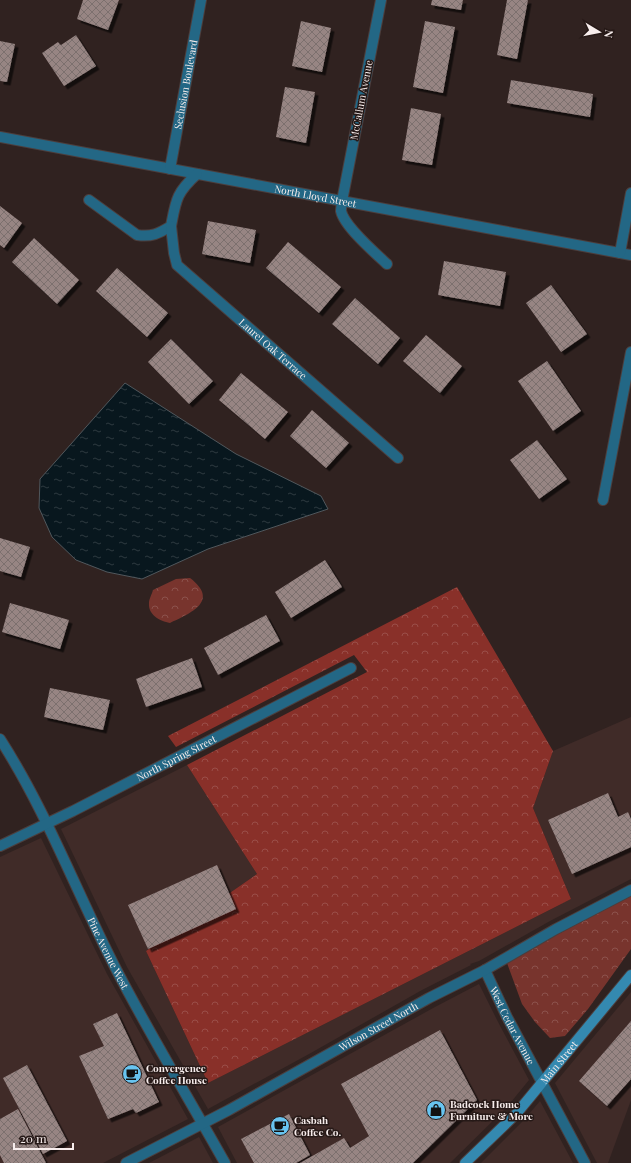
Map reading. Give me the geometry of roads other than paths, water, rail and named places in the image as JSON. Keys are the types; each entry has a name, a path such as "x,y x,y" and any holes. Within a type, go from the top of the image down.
{"street":[{"name":"Seclusion Boulevard","path":"170,169 201,0"},
{"name":"McCallum Avenue","path":"342,201 380,0"},
{"name":"North Lloyd Street","path":"0,137 631,255"},
{"name":"Laurel Oak Terrace","path":"197,174 184,185 175,200 170,226 177,265 398,458"},
{"path":"620,253 631,193"},
{"path":"89,200 137,235 147,236 159,234 170,226"},
{"path":"342,201 341,211 348,225 371,250 387,264"},
{"path":"603,500 631,352"},
{"name":"North Spring Street","path":"0,846 47,824 351,668"},
{"name":"Pine Avenue West","path":"0,739 14,761 47,824 117,970 225,1163"},
{"name":"Wilson Street North","path":"126,1163 316,1062 429,998 485,970 556,929 631,890"},
{"name":"West Cedar Avenue","path":"485,970 507,1016 585,1163"},
{"name":"Main Street","path":"465,1163 516,1114 631,975"}],"water":[{"path":"125,383 236,454 321,496 328,509 208,549 142,579 107,572 76,560 52,537 39,508 40,479"}],"place":[{"name":"Convergence Coffee House","path":"132,1074"},
{"name":"Badcock Home Furniture & More","path":"436,1110"},
{"name":"Casbah Coffee Co.","path":"280,1126"}]}
